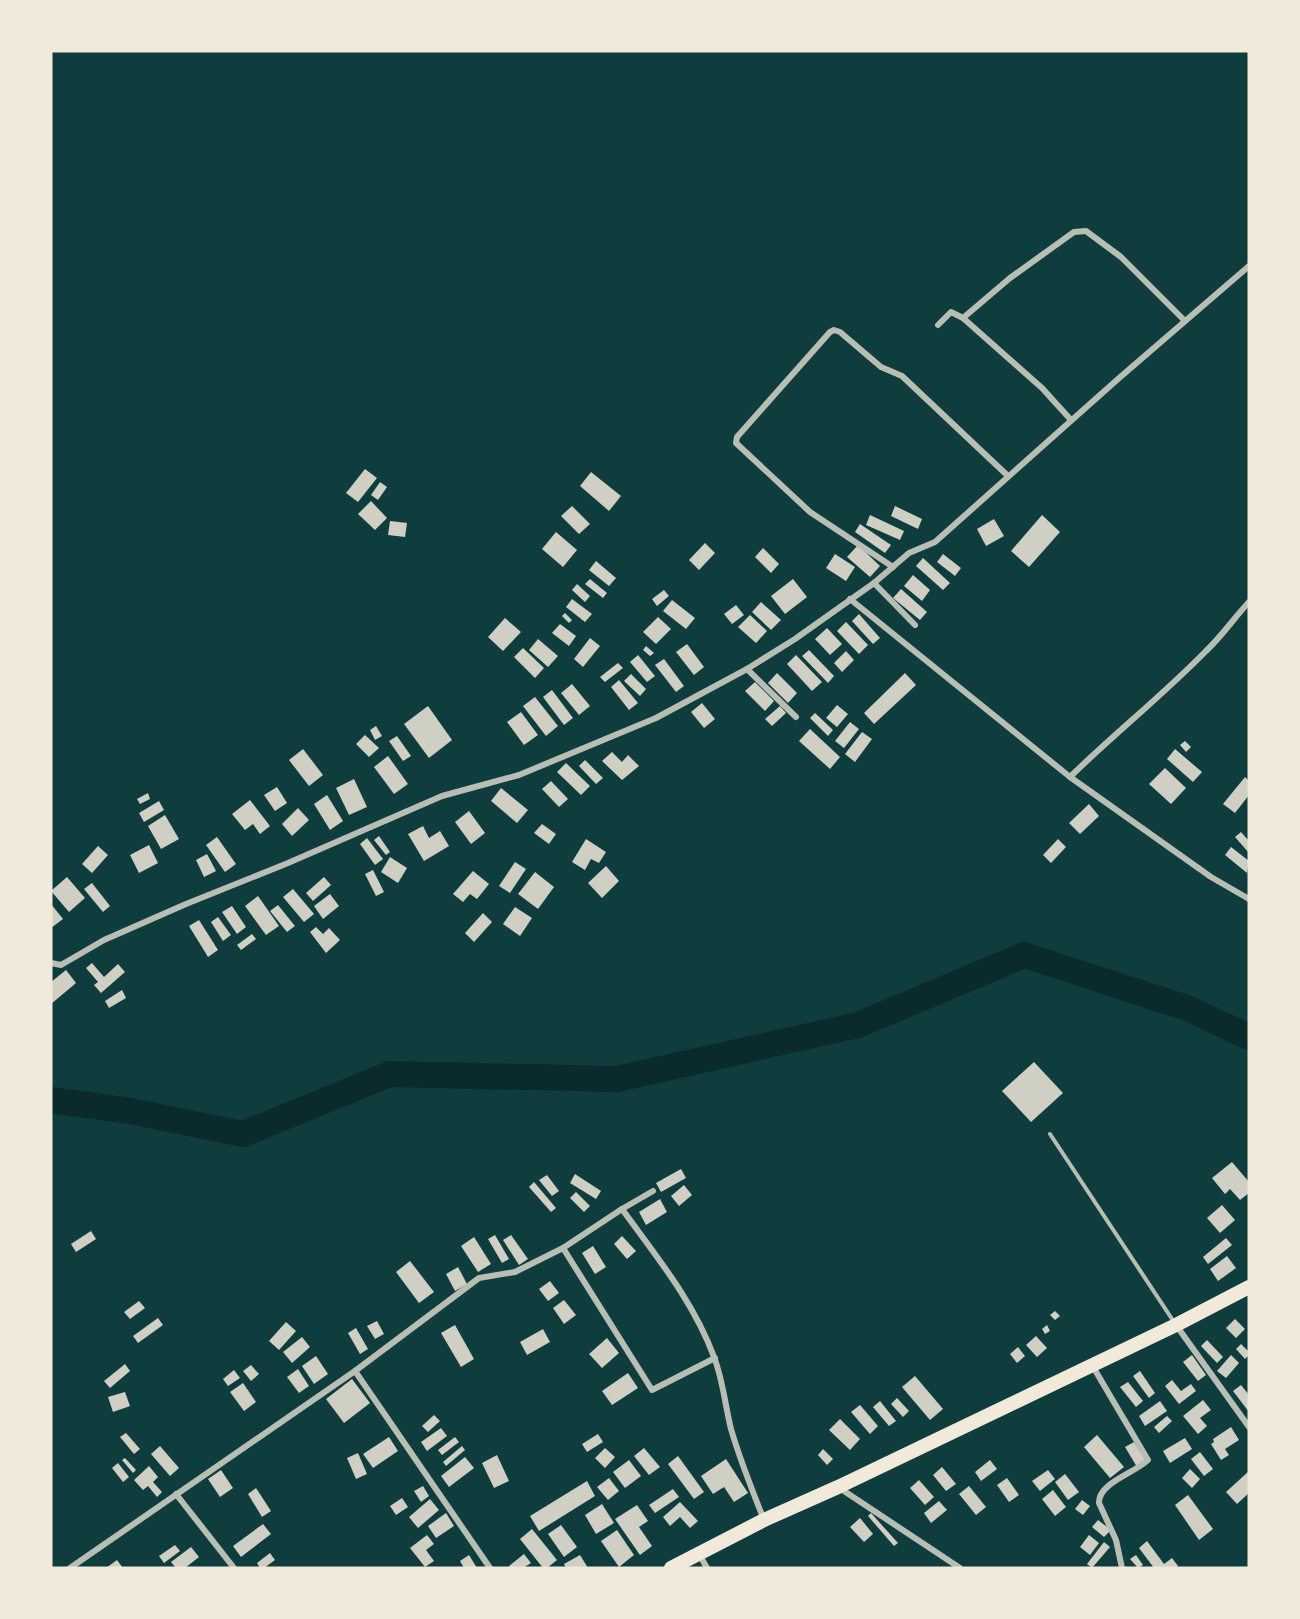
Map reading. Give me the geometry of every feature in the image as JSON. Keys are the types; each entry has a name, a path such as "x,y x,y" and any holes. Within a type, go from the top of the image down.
{"highway":[{"path":"671,1568 764,1520 838,1487 1176,1325 1249,1287"}],"street":[{"path":"963,318 1010,278 1079,230 1093,235 1121,257 1185,321"},
{"path":"51,963 61,965 104,940 442,796 519,775 656,718 747,669 795,639 874,583 909,553 935,542 1071,420 1249,266"},
{"path":"938,325 951,312 963,318 1042,388 1071,420"},
{"path":"893,567 810,512 736,443 737,437 830,332 834,330 840,332 881,367 902,376 1008,476"},
{"path":"874,583 915,625"},
{"path":"850,600 1070,777 1211,877 1249,899"},
{"path":"1070,777 1107,740 1205,653 1225,633 1249,602"},
{"path":"747,669 796,717"},
{"path":"70,1568 355,1371 479,1278 515,1272 563,1248 653,1191"},
{"path":"622,1209 670,1274 696,1316 715,1358 731,1428 764,1520"},
{"path":"563,1248 652,1390 715,1358"},
{"path":"1176,1325 1249,1427"},
{"path":"1092,1365 1148,1460 1106,1487 1099,1498 1099,1503 1116,1540 1122,1568"},
{"path":"355,1371 490,1568"},
{"path":"838,1487 950,1566 960,1568"},
{"path":"176,1494 234,1568"},
{"path":"699,1554 707,1568"}],"lane":[{"path":"1050,1134 1176,1325"}],"building":[{"path":"365,469 377,478 358,502 346,493"},
{"path":"591,472 621,496 609,511 580,486"},
{"path":"380,482 387,487 378,500 371,495"},
{"path":"371,501 387,518 375,530 358,514"},
{"path":"572,506 590,524 579,534 561,516"},
{"path":"895,506 922,519 918,529 891,516"},
{"path":"870,515 904,531 900,540 866,525"},
{"path":"1042,515 1060,532 1029,567 1011,551"},
{"path":"994,519 1004,536 986,546 977,529"},
{"path":"390,521 407,523 405,537 388,535"},
{"path":"860,524 891,545 885,553 855,532"},
{"path":"556,532 577,550 563,567 542,549"},
{"path":"705,543 715,553 699,570 689,560"},
{"path":"858,545 880,566 870,577 847,557"},
{"path":"763,548 779,564 771,573 755,557"},
{"path":"835,554 855,567 846,581 826,568"},
{"path":"943,554 961,568 955,576 937,562"},
{"path":"923,558 950,583 943,590 916,566"},
{"path":"596,561 616,578 609,586 589,570"},
{"path":"913,575 930,590 922,601 904,586"},
{"path":"590,579 607,593 603,598 585,584"},
{"path":"793,579 807,597 785,614 771,596"},
{"path":"577,584 590,596 585,602 572,590"},
{"path":"901,589 927,612 920,620 893,598"},
{"path":"664,590 669,596 657,606 652,599"},
{"path":"572,599 592,614 585,622 566,607"},
{"path":"672,600 695,618 686,629 663,611"},
{"path":"761,602 781,620 771,630 752,612"},
{"path":"736,605 744,615 732,624 724,614"},
{"path":"565,613 572,620 569,623 562,616"},
{"path":"859,614 880,638 873,644 852,621"},
{"path":"750,615 767,631 756,643 738,627"},
{"path":"658,617 671,629 656,644 643,632"},
{"path":"505,618 521,632 503,651 488,637"},
{"path":"846,622 868,645 859,654 837,631"},
{"path":"560,624 576,636 569,646 552,633"},
{"path":"827,628 842,644 830,655 815,639"},
{"path":"590,638 600,646 583,667 574,659"},
{"path":"538,639 558,656 548,667 529,650"},
{"path":"687,644 704,667 694,675 676,652"},
{"path":"646,646 654,653 650,656 643,650"},
{"path":"523,648 544,668 535,678 514,657"},
{"path":"809,650 834,676 828,683 802,656"},
{"path":"846,651 854,660 842,672 834,663"},
{"path":"638,655 655,676 647,682 630,662"},
{"path":"796,655 822,682 812,691 787,664"},
{"path":"664,659 684,686 676,692 655,665"},
{"path":"618,663 623,668 605,682 600,677"},
{"path":"777,673 797,693 788,703 768,683"},
{"path":"905,673 916,685 874,724 864,713"},
{"path":"631,674 646,689 640,696 624,681"},
{"path":"619,680 638,703 629,710 611,687"},
{"path":"755,682 774,701 765,711 745,691"},
{"path":"572,684 590,706 579,715 561,693"},
{"path":"552,690 573,718 564,725 543,697"},
{"path":"535,697 558,726 546,736 523,706"},
{"path":"702,703 715,719 704,728 691,712"},
{"path":"837,705 848,714 837,727 826,718"},
{"path":"428,706 452,740 429,758 404,724"},
{"path":"780,706 786,713 772,726 765,719"},
{"path":"521,712 538,735 524,745 507,722"},
{"path":"815,713 833,730 828,736 810,718"},
{"path":"850,722 859,729 844,748 835,741"},
{"path":"376,726 382,736 375,740 370,730"},
{"path":"810,729 840,757 830,769 799,741"},
{"path":"862,732 872,739 855,762 845,754"},
{"path":"365,735 379,748 369,757 356,744"},
{"path":"397,736 411,756 403,761 389,741"},
{"path":"1185,741 1191,747 1186,752 1180,745"},
{"path":"303,749 323,775 309,786 289,760"},
{"path":"1175,749 1202,772 1193,782 1167,759"},
{"path":"612,752 622,762 628,755 639,766 622,780 602,761"},
{"path":"388,756 408,784 394,794 374,767"},
{"path":"585,760 603,778 596,784 579,766"},
{"path":"566,763 590,786 581,795 557,772"},
{"path":"1165,768 1186,788 1171,804 1149,784"},
{"path":"1245,777 1249,781 1249,795 1235,813 1223,804"},
{"path":"354,779 367,807 349,815 336,788"},
{"path":"551,781 568,799 559,807 542,789"},
{"path":"277,787 287,803 275,811 264,795"},
{"path":"501,788 528,810 517,823 491,801"},
{"path":"148,793 150,799 140,804 137,799"},
{"path":"327,795 343,821 330,830 314,804"},
{"path":"250,800 270,826 260,834 253,824 245,830 232,814"},
{"path":"159,801 164,810 144,822 139,813"},
{"path":"1089,804 1099,816 1080,834 1069,823"},
{"path":"298,808 309,820 292,836 282,824"},
{"path":"469,811 485,833 471,844 455,822"},
{"path":"165,815 179,839 161,849 148,826"},
{"path":"542,824 556,834 549,844 534,833"},
{"path":"423,826 429,838 440,831 449,846 424,861 408,834"},
{"path":"1241,832 1249,841 1249,853 1235,837"},
{"path":"379,836 390,852 386,855 374,840"},
{"path":"217,837 236,864 225,872 206,845"},
{"path":"367,838 383,859 375,865 360,844"},
{"path":"586,839 606,852 599,863 591,859 585,870 572,862"},
{"path":"1058,839 1066,847 1051,863 1043,855"},
{"path":"149,845 158,863 139,873 130,855"},
{"path":"98,846 108,855 92,873 82,864"},
{"path":"1231,847 1249,861 1247,873 1225,855"},
{"path":"207,854 216,871 204,877 196,860"},
{"path":"390,857 407,868 398,883 381,872"},
{"path":"515,862 526,869 510,893 499,886"},
{"path":"606,866 619,881 602,898 588,883"},
{"path":"373,870 384,892 376,896 365,874"},
{"path":"473,871 489,884 477,899 470,894 463,902 453,894"},
{"path":"535,872 554,887 538,909 518,894"},
{"path":"67,877 85,898 69,912 51,891"},
{"path":"324,877 331,885 313,901 306,893"},
{"path":"92,883 110,906 103,912 84,889"},
{"path":"293,889 314,914 304,922 283,897"},
{"path":"330,894 339,906 323,919 314,906"},
{"path":"258,896 279,926 266,935 245,906"},
{"path":"51,904 63,919 51,928"},
{"path":"278,905 295,926 287,932 270,911"},
{"path":"232,906 246,927 237,934 222,912"},
{"path":"515,907 532,918 520,936 503,924"},
{"path":"483,913 492,922 474,942 465,933"},
{"path":"218,917 231,935 223,941 211,922"},
{"path":"199,920 218,950 208,957 189,926"},
{"path":"316,927 323,934 329,928 340,940 326,953 310,932"},
{"path":"252,934 256,939 241,950 237,945"},
{"path":"92,963 104,977 118,964 125,972 101,993 94,985 98,982 86,968"},
{"path":"66,970 76,983 51,1004 51,982"},
{"path":"122,990 126,998 109,1008 105,1001"},
{"path":"1034,1062 1063,1093 1031,1122 1002,1091"},
{"path":"1232,1162 1249,1182 1249,1193 1240,1200 1230,1189 1225,1194 1212,1178"},
{"path":"681,1169 686,1178 661,1192 656,1183"},
{"path":"575,1174 601,1191 596,1199 570,1183"},
{"path":"547,1175 559,1191 552,1196 539,1180"},
{"path":"534,1182 556,1208 551,1212 529,1187"},
{"path":"684,1185 692,1195 679,1206 671,1196"},
{"path":"576,1192 590,1206 584,1212 570,1198"},
{"path":"660,1199 667,1212 646,1225 639,1212"},
{"path":"1222,1205 1235,1220 1220,1233 1207,1218"},
{"path":"91,1231 96,1239 76,1252 71,1244"},
{"path":"495,1235 509,1259 502,1263 488,1239"},
{"path":"511,1235 528,1259 519,1265 503,1240"},
{"path":"622,1236 636,1251 627,1259 614,1244"},
{"path":"474,1237 491,1264 478,1272 461,1246"},
{"path":"1226,1238 1232,1245 1208,1264 1203,1257"},
{"path":"593,1246 606,1267 595,1274 582,1253"},
{"path":"1227,1256 1236,1268 1218,1281 1210,1269"},
{"path":"410,1261 434,1292 419,1303 396,1272"},
{"path":"458,1267 467,1284 455,1291 446,1274"},
{"path":"550,1281 559,1293 548,1301 539,1289"},
{"path":"564,1300 576,1315 564,1324 553,1308"},
{"path":"139,1301 145,1308 130,1319 124,1312"},
{"path":"1055,1311 1060,1316 1055,1320 1050,1315"},
{"path":"158,1318 163,1325 138,1343 133,1336"},
{"path":"1235,1319 1245,1329 1236,1338 1226,1328"},
{"path":"377,1321 384,1334 375,1339 367,1326"},
{"path":"286,1322 296,1331 279,1350 269,1341"},
{"path":"455,1325 474,1359 461,1367 441,1333"},
{"path":"1047,1325 1050,1331 1045,1334 1042,1329"},
{"path":"356,1328 368,1349 360,1354 348,1333"},
{"path":"543,1329 550,1342 527,1355 520,1342"},
{"path":"1036,1336 1047,1348 1037,1357 1026,1345"},
{"path":"302,1337 310,1347 292,1363 283,1352"},
{"path":"607,1338 619,1353 602,1368 589,1354"},
{"path":"1207,1340 1223,1357 1217,1363 1201,1346"},
{"path":"1241,1344 1249,1352 1245,1359 1236,1349"},
{"path":"1018,1347 1025,1356 1017,1363 1010,1354"},
{"path":"1192,1355 1206,1375 1198,1381 1183,1362"},
{"path":"1231,1355 1239,1363 1226,1378 1217,1371"},
{"path":"316,1356 328,1374 314,1384 302,1366"},
{"path":"125,1364 130,1371 110,1388 104,1381"},
{"path":"251,1365 259,1374 251,1381 243,1371"},
{"path":"298,1369 309,1386 299,1393 287,1377"},
{"path":"234,1370 240,1378 228,1386 223,1379"},
{"path":"1140,1371 1155,1393 1149,1398 1133,1376"},
{"path":"628,1373 638,1388 612,1405 602,1391"},
{"path":"915,1376 943,1409 930,1420 902,1387"},
{"path":"352,1379 370,1403 344,1423 326,1399"},
{"path":"1172,1380 1181,1391 1191,1384 1196,1391 1179,1404 1165,1386"},
{"path":"1128,1382 1143,1401 1136,1407 1120,1387"},
{"path":"243,1383 256,1402 244,1411 230,1392"},
{"path":"1241,1385 1249,1395 1249,1412 1233,1391"},
{"path":"125,1392 130,1406 113,1412 108,1397"},
{"path":"897,1398 909,1411 903,1417 891,1404"},
{"path":"1203,1400 1211,1410 1200,1418 1207,1426 1198,1434 1183,1416"},
{"path":"880,1401 896,1421 889,1426 873,1407"},
{"path":"1160,1401 1167,1411 1145,1426 1139,1416"},
{"path":"860,1405 878,1426 870,1434 851,1412"},
{"path":"434,1415 440,1421 428,1432 422,1426"},
{"path":"1167,1416 1172,1421 1159,1433 1154,1427"},
{"path":"840,1419 860,1439 850,1450 829,1430"},
{"path":"1231,1427 1239,1440 1225,1449 1229,1455 1221,1460 1211,1444 1214,1442 1213,1439"},
{"path":"441,1428 447,1436 427,1451 421,1442"},
{"path":"126,1433 140,1449 134,1454 120,1437"},
{"path":"598,1434 603,1442 587,1452 582,1444"},
{"path":"1097,1435 1124,1467 1110,1478 1084,1447"},
{"path":"389,1437 398,1451 373,1468 363,1454"},
{"path":"455,1437 459,1442 442,1455 438,1450"},
{"path":"1185,1438 1192,1449 1170,1463 1163,1451"},
{"path":"1134,1442 1146,1461 1137,1467 1125,1447"},
{"path":"160,1446 179,1468 170,1476 151,1454"},
{"path":"462,1446 465,1450 446,1466 443,1462"},
{"path":"605,1448 615,1457 605,1468 595,1458"},
{"path":"644,1448 660,1467 649,1475 634,1456"},
{"path":"823,1449 833,1459 827,1465 818,1455"},
{"path":"1200,1452 1213,1469 1204,1476 1191,1459"},
{"path":"358,1453 367,1474 356,1479 347,1458"},
{"path":"497,1455 509,1481 494,1488 482,1463"},
{"path":"678,1456 704,1492 694,1499 668,1464"},
{"path":"465,1457 474,1468 449,1487 441,1476"},
{"path":"125,1458 136,1470 133,1473 122,1460"},
{"path":"726,1459 748,1493 734,1502 724,1487 713,1494 701,1476"},
{"path":"629,1460 641,1476 625,1488 613,1472"},
{"path":"990,1460 997,1469 981,1481 975,1472"},
{"path":"118,1463 129,1477 123,1482 112,1468"},
{"path":"149,1466 158,1477 153,1482 162,1492 157,1497 148,1486 143,1490 134,1480"},
{"path":"942,1467 956,1484 946,1491 933,1475"},
{"path":"1190,1469 1200,1479 1192,1488 1182,1478"},
{"path":"221,1470 233,1488 220,1497 208,1479"},
{"path":"1048,1470 1055,1479 1040,1491 1032,1481"},
{"path":"1249,1471 1249,1493 1237,1504 1226,1492"},
{"path":"1065,1474 1079,1492 1068,1500 1055,1482"},
{"path":"609,1478 619,1491 608,1500 597,1487"},
{"path":"1007,1478 1019,1495 1009,1502 997,1485"},
{"path":"919,1480 934,1497 925,1505 910,1488"},
{"path":"587,1481 595,1496 539,1531 530,1516"},
{"path":"423,1486 429,1496 421,1502 414,1491"},
{"path":"969,1486 986,1507 976,1515 959,1494"},
{"path":"256,1488 271,1511 262,1517 248,1494"},
{"path":"673,1489 679,1497 655,1513 649,1505"},
{"path":"1053,1490 1066,1507 1055,1516 1042,1499"},
{"path":"1188,1495 1213,1529 1199,1540 1175,1505"},
{"path":"402,1498 408,1507 396,1515 390,1506"},
{"path":"430,1499 439,1510 418,1528 409,1517"},
{"path":"1082,1500 1090,1506 1083,1515 1075,1509"},
{"path":"939,1501 947,1510 931,1523 924,1513"},
{"path":"680,1502 698,1521 690,1528 680,1517 670,1526 663,1517"},
{"path":"602,1504 614,1523 596,1534 585,1515"},
{"path":"637,1505 648,1521 639,1527 652,1546 640,1555 615,1519"},
{"path":"446,1513 454,1526 436,1538 428,1526"},
{"path":"871,1513 898,1543 894,1546 868,1516"},
{"path":"860,1518 873,1534 864,1542 850,1527"},
{"path":"1098,1520 1111,1530 1104,1537 1092,1527"},
{"path":"263,1524 271,1534 241,1557 233,1546"},
{"path":"561,1525 577,1547 564,1557 548,1534"},
{"path":"532,1529 557,1560 547,1568 543,1568 520,1539"},
{"path":"617,1530 634,1555 619,1567 601,1541"},
{"path":"427,1535 434,1544 426,1550 434,1561 425,1567 410,1548"},
{"path":"1089,1535 1099,1543 1090,1555 1080,1547"},
{"path":"1147,1541 1164,1564 1172,1558 1178,1566 1176,1568 1154,1568 1139,1548"},
{"path":"1104,1542 1110,1547 1092,1568 1087,1564"},
{"path":"175,1545 180,1551 164,1563 159,1556"},
{"path":"191,1547 199,1557 185,1568 176,1568 171,1562"},
{"path":"270,1553 275,1560 264,1568 260,1568 257,1563"},
{"path":"524,1554 531,1563 523,1568 509,1566"},
{"path":"469,1555 477,1568 464,1568 460,1561"},
{"path":"580,1555 588,1568 566,1568 564,1564"},
{"path":"1136,1555 1143,1565 1138,1568 1130,1559"},
{"path":"117,1560 123,1568 106,1568"}],"waterway":[{"path":"51,1100 130,1111 243,1134 390,1074 617,1079 858,1025 1024,955 1187,1008 1249,1037"}]}
